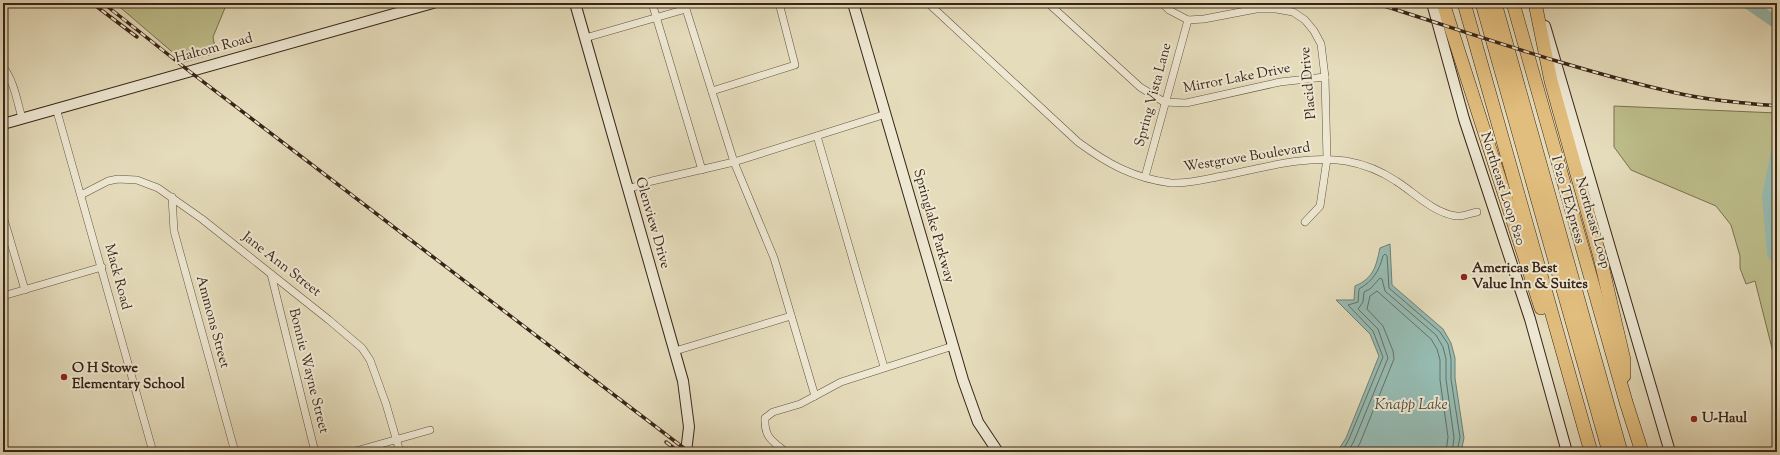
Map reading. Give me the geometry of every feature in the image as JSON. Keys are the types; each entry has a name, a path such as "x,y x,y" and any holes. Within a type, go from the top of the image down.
{"highway":[{"path":"1443,3 1562,371 1571,384"},
{"path":"1464,3 1591,452"},
{"name":"I 820 TEXpress","path":"1482,3 1610,452"},
{"name":"I 820 TEXpress","path":"1494,3 1621,452"},
{"name":"Northeast Loop","path":"1514,3 1626,402 1642,452"},
{"path":"1535,3 1551,81 1603,272 1624,360 1626,402"}],"main road":[{"name":"Haltom Road","path":"3,124 432,3"},
{"name":"Glenview Drive","path":"575,3 674,351 687,403 689,427 686,452"},
{"name":"Northeast Loop 820","path":"1432,3 1464,119 1530,319 1567,452"},
{"path":"1538,3 1670,452"},
{"name":"Springlake Parkway","path":"853,4 953,346 978,422 998,452"}],"street":[{"path":"652,3 702,170"},
{"path":"712,91 795,65 779,3"},
{"name":"Mirror Lake Drive","path":"1048,3 1140,87 1164,102 1186,103 1280,82 1325,77"},
{"path":"1162,3 1169,10 1188,20"},
{"name":"Westgrove Boulevard","path":"930,4 1078,142 1104,161 1122,170 1172,183 1200,181 1295,161 1327,159 1347,161 1380,172 1397,181 1426,203 1442,212 1457,216 1476,212"},
{"path":"585,38 656,18 686,6 734,162 774,258 815,396"},
{"name":"Placid Drive","path":"1188,20 1204,19 1256,9 1276,9 1293,12 1305,20 1321,44 1325,77 1327,159 1320,206 1305,222"},
{"name":"Spring Vista Lane","path":"1145,177 1164,102 1188,20"},
{"path":"3,67 8,73 22,118"},
{"name":"Mack Road","path":"56,108 153,452"},
{"path":"628,189 652,181 734,162 886,114"},
{"path":"817,136 884,367"},
{"name":"Jane Ann Street","path":"81,195 108,181 128,179 147,183 172,197 329,320 366,353 375,371 400,452"},
{"name":"Ammons Street","path":"172,197 174,231 235,452"},
{"path":"3,216 25,290"},
{"path":"3,296 102,267"},
{"name":"Bonnie Wayne Street","path":"271,274 315,452"},
{"path":"674,351 791,316"},
{"path":"786,452 771,440 765,430 765,418 773,412 800,404 840,382 953,346"},
{"path":"352,452 430,430"}],"green space":[{"path":"115,3 227,3 213,37 216,53 184,62"},
{"path":"1614,106 1777,113 1777,368 1755,281 1746,284 1740,268 1740,256 1731,225 1716,206 1631,170 1614,147"}],"water":[{"name":"Knapp Lake","path":"1390,244 1392,285 1443,329 1451,343 1455,358 1455,378 1464,438 1461,452 1337,452 1346,438 1379,356 1370,334 1336,300 1354,300 1355,286 1366,279 1373,271 1380,248"}],"waterway":[{"path":"1748,3 1777,23"},
{"path":"1756,8 1762,3"},
{"path":"1777,152 1768,196 1773,253 1777,259"}],"railway":[{"path":"92,3 137,37"},
{"path":"103,3 189,71 689,452"},
{"path":"1375,3 1522,50 1634,83 1698,97 1777,106"},
{"path":"666,442 679,452"}],"place":[{"name":"Americas Best Value Inn & Suites","path":"1464,277"},
{"name":"O H Stowe Elementary School","path":"64,377"},
{"name":"U-Haul","path":"1694,419"}]}
